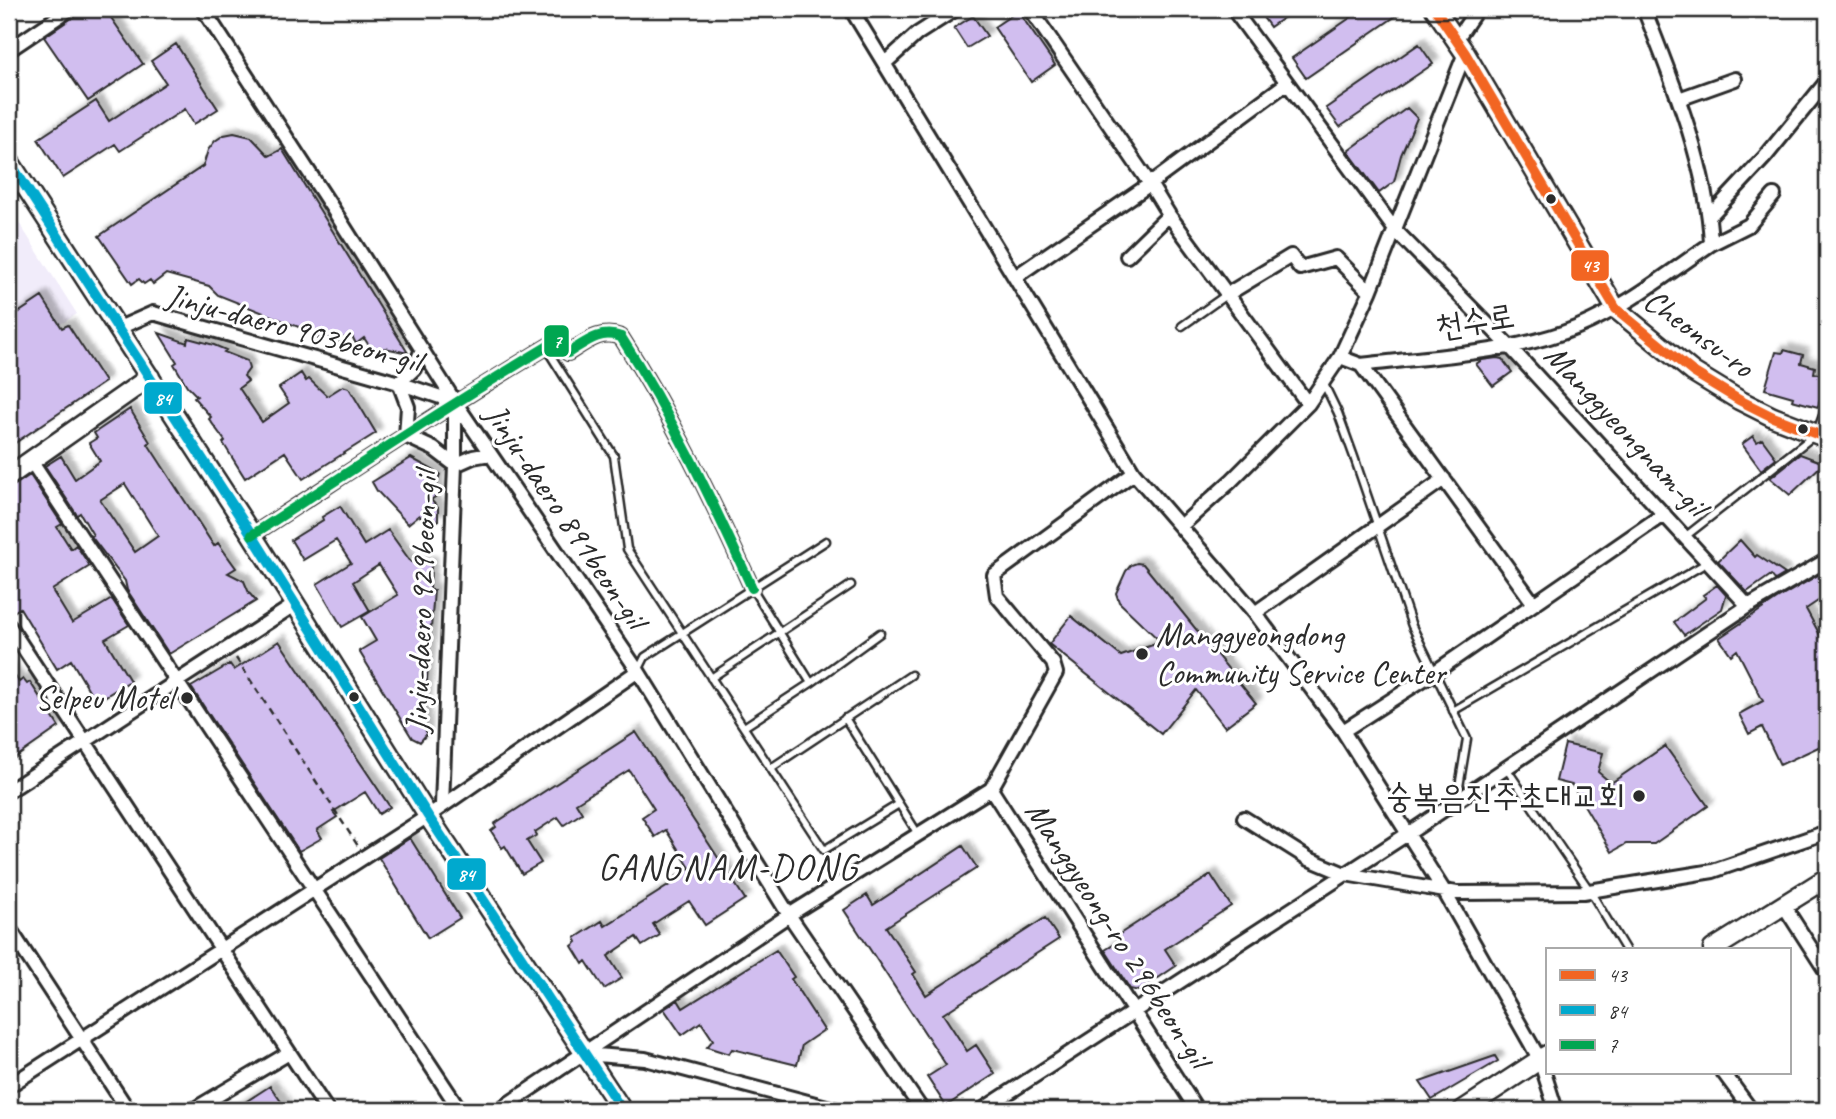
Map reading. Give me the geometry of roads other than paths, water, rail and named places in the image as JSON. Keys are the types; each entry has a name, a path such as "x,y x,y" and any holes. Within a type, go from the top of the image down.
{"street":[{"path":"9,50 70,9"},
{"name":"Jinju-daero 891beon-gil","path":"203,9 489,454 638,671 789,915 922,1110"},
{"path":"851,9 1134,473 1255,613 1343,731 1409,833 1544,1057 1463,1110"},
{"path":"885,63 917,34 956,9"},
{"path":"1030,9 1169,215 1308,404"},
{"name":"Manggyeongnam-gil","path":"1233,9 1395,230 1510,346 1748,606"},
{"name":"Cheonsu-ro","path":"1436,9 1461,46 1615,309 1693,372 1739,400 1821,436"},
{"path":"1181,526 1231,481 1308,404 1340,357 1395,230 1422,161 1461,46 1477,9"},
{"path":"1644,9 1679,99 1710,216 1711,244"},
{"path":"1679,99 1735,79"},
{"path":"1710,216 1765,157 1827,81"},
{"path":"1015,277 1150,184 1287,83"},
{"path":"9,161 252,535 294,605 435,810 622,1110"},
{"name":"천수로","path":"1340,357 1361,365 1510,346 1577,327 1615,309 1711,244 1749,225 1774,195"},
{"path":"1127,256 1169,215"},
{"path":"1226,295 1291,256 1300,268 1336,258 1370,292"},
{"name":"Jinju-daero 903beon-gil","path":"119,328 153,313 400,383 455,402"},
{"path":"252,535 455,402 560,340 568,352 594,337 610,333 621,337 665,407 752,588"},
{"path":"406,436 408,407 400,383 414,369 422,349"},
{"path":"1361,365 1534,604"},
{"path":"9,476 150,377"},
{"name":"Jinju-daero 929beon-gil","path":"435,810 455,465 455,402"},
{"path":"406,436 434,449 455,465 489,454"},
{"path":"31,461 460,1110"},
{"path":"499,1110 789,915 991,789 1056,673 1053,663 998,596 994,575 1134,473"},
{"path":"1255,613 1444,479"},
{"path":"1343,731 1435,672 1664,514"},
{"path":"982,1110 1409,833 1748,606 1827,560"},
{"path":"9,791 294,605"},
{"path":"9,625 327,1110"},
{"path":"9,1086 365,857 638,671"},
{"name":"Manggyeong-ro 296beon-gil","path":"991,789 1197,1110"},
{"path":"1244,818 1309,859 1345,874 1457,893 1590,891 1713,871 1827,832"},
{"path":"1715,948 1827,878"},
{"path":"1784,906 1827,974"},
{"path":"9,928 128,1110"},
{"path":"193,1110 289,1053"},
{"path":"585,1054 645,1059 838,1110"},
{"path":"1548,1074 1556,1110"},
{"path":"1724,1074 1751,1110"}],"lane":[{"path":"1182,326 1226,295"},
{"path":"546,348 614,456 627,549 824,850 899,804"},
{"path":"1323,382 1342,424 1412,626 1467,738 1457,801"},
{"path":"1686,536 1821,436 1827,404"},
{"path":"638,671 645,657 826,541"},
{"path":"1453,711 1708,562"},
{"path":"711,678 851,585"},
{"path":"752,588 811,683"},
{"path":"744,727 880,633"},
{"path":"771,768 911,675"},
{"path":"845,718 918,834"},
{"path":"1506,768 1625,948"}],"place":[{"name":"Manggyeongdong Community Service Center","path":"1142,654"},
{"name":"Selpeu Motel","path":"187,698"},
{"name":"숭복음진주초대교회","path":"1639,796"}],"district":[{"name":"GANGNAM-DONG","path":"728,866"}]}
